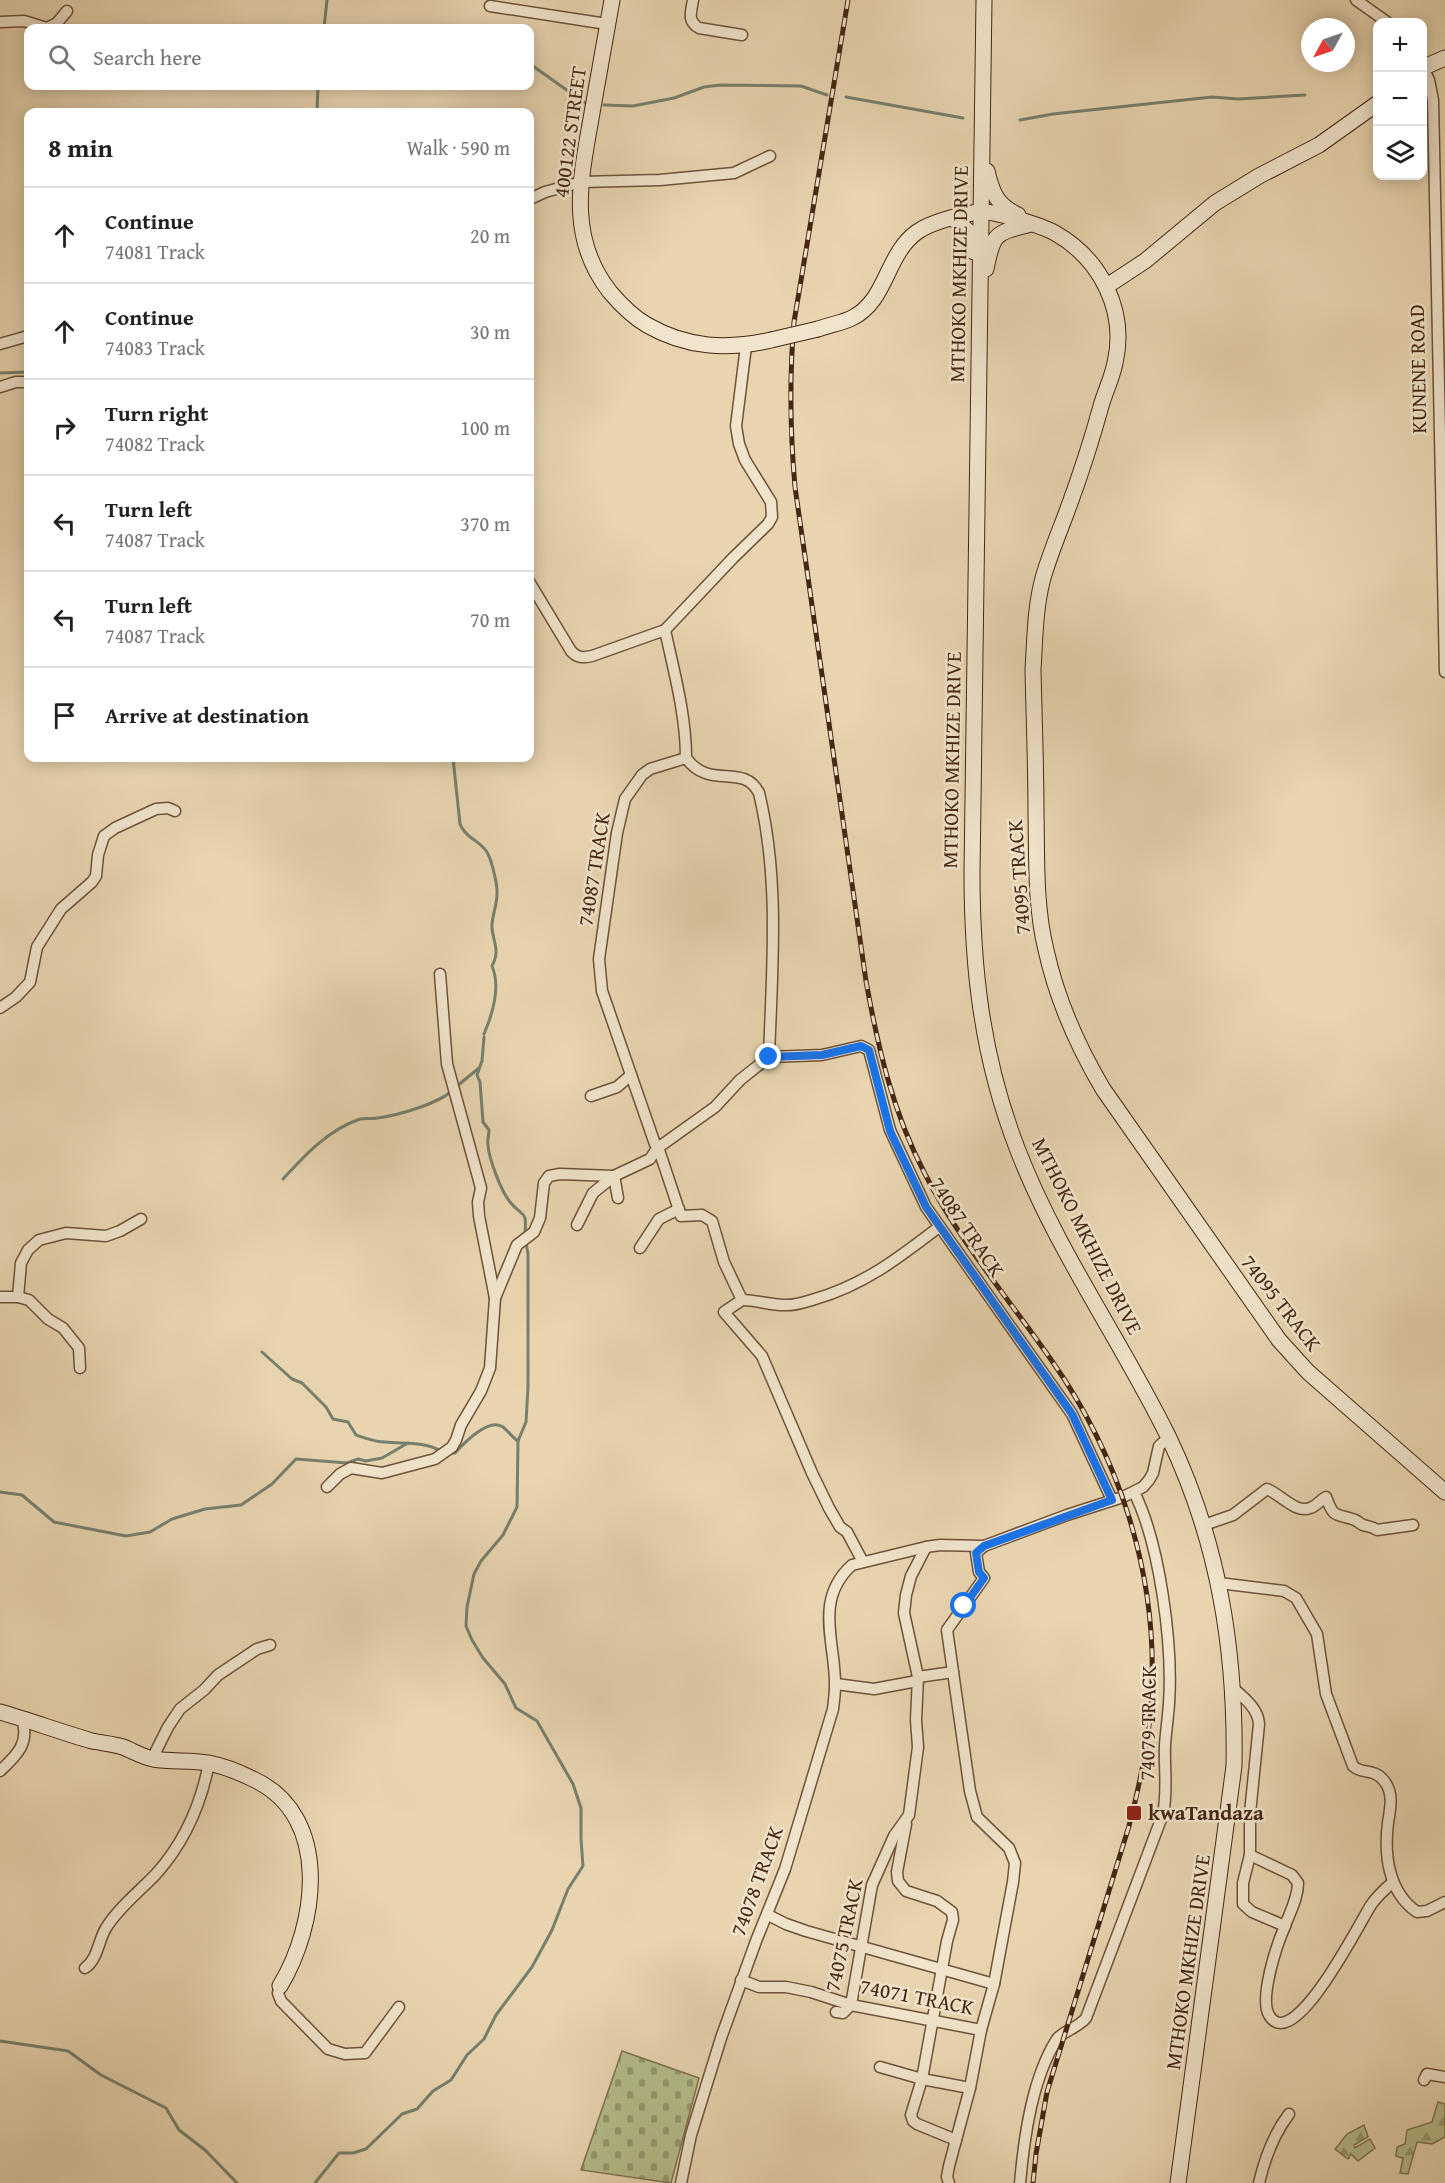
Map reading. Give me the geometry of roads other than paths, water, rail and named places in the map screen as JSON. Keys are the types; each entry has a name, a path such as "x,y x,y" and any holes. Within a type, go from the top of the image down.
{"street":[{"name":"400122 STREET","path":"612,0 581,182 582,235 588,253 603,282 618,301 644,324 685,342 704,346 746,346 845,321 862,312 878,293 900,250 911,237 929,226 980,211"},
{"path":"693,0 690,19 694,25 699,28 742,35"},
{"name":"MTHOKO MKHIZE DRIVE","path":"984,0 972,904 975,969 980,1007 999,1094 1017,1148 1035,1191 1168,1438 1188,1482 1219,1583 1228,1630 1233,1688 1234,1766 1178,2183"},
{"path":"1356,0 1381,18"},
{"path":"490,6 524,5 607,24"},
{"path":"55,24 67,11"},
{"path":"0,22 24,21 34,24"},
{"name":"KUNENE ROAD","path":"1427,65 1445,57"},
{"name":"KUNENE ROAD","path":"1425,72 1432,89 1440,177 1445,672"},
{"path":"1107,286 1145,261 1215,202 1319,145 1373,106"},
{"path":"982,144 990,185 996,200 1010,211 1048,229"},
{"path":"534,197 581,182 660,180 734,173 770,156"},
{"name":"74095 TRACK","path":"980,211 1048,229 1083,254 1107,286 1118,322 1115,363 1087,456 1042,579 1035,637 1033,669 1037,868 1045,949 1056,988 1081,1050 1103,1089 1279,1340 1308,1372 1445,1492"},
{"path":"954,219 968,231 979,272"},
{"path":"979,304 995,238 1007,230 1031,224"},
{"path":"0,344 24,337"},
{"path":"534,590 571,651 575,656 583,658 664,630 768,524 772,517 771,502 745,460 736,426 746,346"},
{"path":"0,387 24,382"},
{"path":"577,1225 593,1193 614,1176 650,1159 658,1147 662,1148 715,1107 740,1080 769,1057 774,947 772,878 759,793 752,782 746,778 704,774 694,769 686,758 686,739 681,707 664,630"},
{"name":"74087 TRACK","path":"679,1209 602,991 599,959 617,833 625,799 642,775 660,765 686,758"},
{"path":"0,1008 16,997 30,982 37,947 61,909 96,876 98,855 104,836 115,828 156,808 168,808 175,811"},
{"path":"327,1487 340,1474 351,1468 382,1473 435,1459 452,1447 461,1425 481,1391 490,1368 495,1299 479,1216 478,1202 481,1188 447,1064 440,974"},
{"name":"74087 TRACK","path":"769,1057 822,1055 861,1046 869,1050 890,1131 926,1207 1072,1414 1112,1500"},
{"path":"591,1096 617,1087 632,1075"},
{"path":"495,1299 517,1245 534,1232 540,1218 542,1192 549,1176 561,1174 614,1176"},
{"path":"614,1176 618,1198"},
{"path":"639,1248 659,1219 679,1209 681,1216 702,1215 712,1221 724,1262 742,1300"},
{"path":"18,1296 21,1263 28,1250 39,1240 66,1233 106,1236 141,1219"},
{"path":"939,1227 878,1273 830,1295 783,1305 742,1300 724,1312 762,1356 812,1473 840,1527 847,1532 862,1562 940,1545 984,1546 1134,1492 1149,1480 1153,1473 1159,1446 1168,1438"},
{"path":"0,1297 18,1296 33,1303 48,1319 68,1332 79,1348 80,1368"},
{"path":"1203,1525 1233,1515 1267,1489 1292,1505 1305,1509 1311,1508 1326,1497 1330,1508 1339,1517 1352,1519 1377,1530 1413,1525"},
{"name":"74079 TRACK","path":"1020,2183 1029,2121 1046,2061 1058,2038 1080,2025 1086,2018 1163,1814 1166,1799 1168,1640 1150,1533 1134,1492"},
{"path":"949,2183 946,2177 970,2088 981,2030 994,1984 1015,1863 1009,1848 977,1817 970,1791 947,1630 984,1578 979,1572 976,1553 984,1546"},
{"name":"74075 TRACK","path":"836,2012 843,2013 851,2005 872,1885 894,1836 909,1815 918,1747 916,1720 918,1679 904,1613 911,1576 926,1547"},
{"name":"74078 TRACK","path":"681,2183 691,2135 741,1980 785,1869 831,1718 836,1684 829,1614 836,1588 844,1572 852,1565 862,1562"},
{"path":"1219,1583 1284,1591 1296,1598 1317,1634 1326,1694 1356,1769 1373,1772 1386,1784 1392,1803 1386,1851 1393,1882 1416,1912 1427,1911 1445,1902"},
{"path":"152,1759 180,1709 204,1690 218,1675 257,1649 270,1645"},
{"path":"836,1684 874,1689 953,1672"},
{"path":"1233,1688 1252,1706 1259,1718 1250,1813 1250,1855 1243,1883 1243,1904 1252,1912 1285,1926"},
{"path":"0,1712 93,1741 122,1747 152,1759 208,1763 255,1779 272,1790 287,1805 306,1838 310,1859 310,1885 304,1927 291,1968 280,1986 278,1993 281,2001 328,2049 345,2054 365,2053 399,2007"},
{"path":"0,1771 17,1753 25,1739 26,1730 22,1719"},
{"path":"85,1968 94,1958 106,1927 156,1874 177,1846 197,1808 208,1763"},
{"path":"909,1815 903,1832 897,1872 898,1881 906,1891 937,1901 952,1912 953,1920 947,1941 922,2079 911,2115 913,2121 956,2140"},
{"path":"1250,1855 1297,1879 1298,1888 1294,1905 1273,1963 1266,1996 1269,2015 1279,2023 1293,2018 1314,1996 1341,1957 1372,1904 1393,1882"},
{"path":"768,1915 786,1924 862,1948 994,1984"},
{"name":"74071 TRACK","path":"741,1980 759,1987 786,1987 812,1992 851,2005 981,2030"},
{"path":"880,2067 922,2079 970,2088"},
{"path":"1424,2080 1427,2074 1445,2078"},
{"path":"1259,2183 1273,2137 1289,2114"}],"waterway":[{"path":"324,24 327,0"},
{"path":"534,67 585,103"},
{"path":"604,105 633,106 674,98 704,87 720,85 801,86 827,95"},
{"path":"317,108 318,90"},
{"path":"1020,120 1053,114 1212,97 1238,99 1305,95"},
{"path":"846,97 963,118"},
{"path":"0,373 24,372"},
{"path":"453,762 460,824 488,854 497,887 492,924 496,952 492,966 496,991 493,1009 484,1034"},
{"path":"484,1037 482,1061 477,1075 480,1082 483,1122 489,1130 489,1151 503,1190 514,1207 525,1217 525,1233"},
{"path":"457,1086 479,1068"},
{"path":"283,1179 327,1136 348,1124 360,1119 387,1117 407,1112 437,1100 452,1091"},
{"path":"315,2183 339,2153 353,2153 366,2149 402,2114 417,2109 433,2091 451,2080 467,2055 484,2039 496,2015 532,1967 552,1930 568,1889 583,1866 581,1808 573,1784 537,1721 516,1708 505,1684 483,1658 466,1626 467,1607 474,1574 481,1561 503,1535 517,1507 518,1441 526,1422 528,1387 528,1254 526,1242"},
{"path":"262,1352 292,1379 302,1383 326,1407 333,1419 348,1422 356,1435 370,1440 420,1444 441,1451"},
{"path":"450,1453 455,1453 477,1432 491,1425 503,1427 518,1441"},
{"path":"0,1492 22,1495 54,1522 126,1536 150,1532 172,1519 205,1509 241,1505 272,1484 296,1459 347,1463 358,1459 366,1461 382,1458 408,1443"},
{"path":"0,2041 68,2051 101,2075 166,2108 179,2130 205,2150 237,2183"}],"railway":[{"path":"848,0 794,322 791,405 795,487 866,981 895,1104 925,1174 953,1223 1052,1361 1075,1397 1114,1474 1140,1556 1152,1642 1150,1721 1138,1791 1047,2092 1033,2183"}],"place":[{"name":"kwaTandaza","path":"1134,1813"}]}
